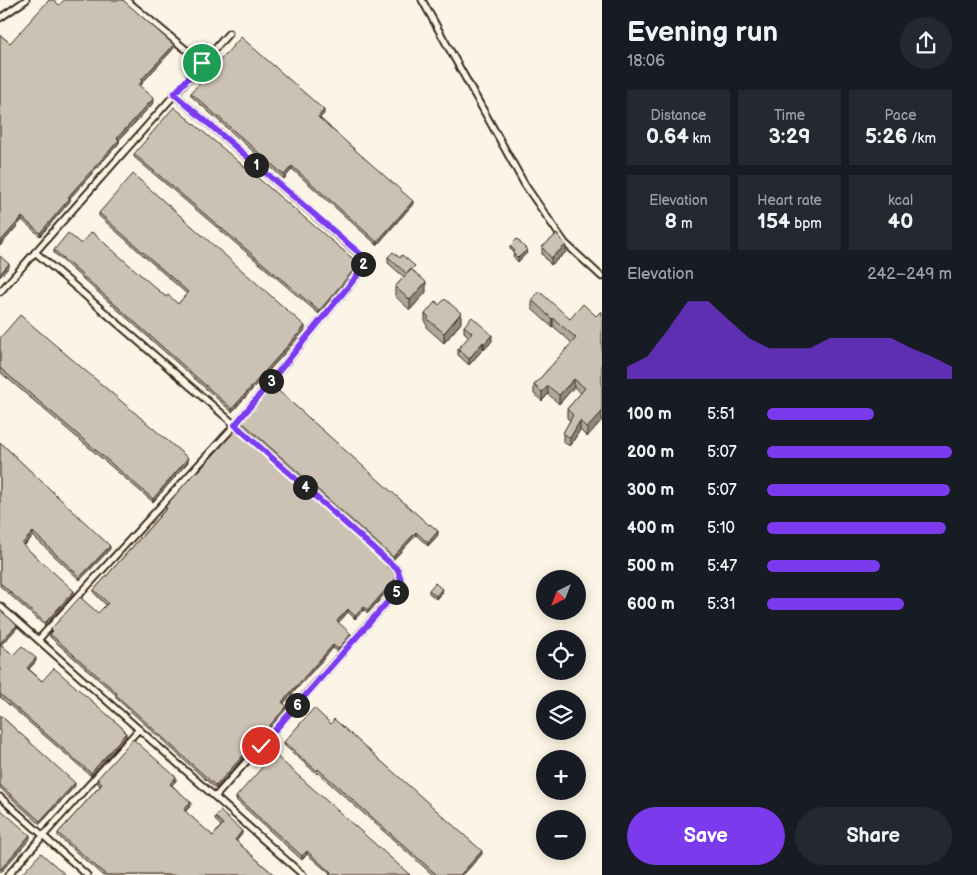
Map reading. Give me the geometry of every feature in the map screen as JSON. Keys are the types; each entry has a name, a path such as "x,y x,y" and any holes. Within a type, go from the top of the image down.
{"lane":[{"path":"0,18 26,0"},
{"path":"126,0 202,63"},
{"path":"422,0 525,186 565,243 602,276"},
{"path":"0,292 229,33"},
{"path":"38,640 235,425 361,271 365,258 174,94"},
{"path":"35,252 235,425 398,570 401,580 398,590 215,797"},
{"path":"0,606 302,875"},
{"path":"8,875 139,729"},
{"path":"0,797 87,875"}],"building":[{"path":"49,0 54,0 59,5 64,0 123,0 174,45 141,80 139,85 154,98 117,138 119,140 68,197 70,198 40,233 22,217 0,242 0,35 10,43"},
{"path":"241,37 324,110 318,117 413,201 377,242 292,166 284,175 191,93"},
{"path":"174,107 358,263 319,311 134,154"},
{"path":"133,174 305,326 232,409 54,250 68,233 81,244 92,232 166,297 168,295 178,304 188,292 99,213"},
{"path":"557,234 566,245 551,258 542,247"},
{"path":"517,239 527,250 518,258 510,246"},
{"path":"393,252 400,258 402,255 415,266 407,274 388,257"},
{"path":"0,256 9,264 0,274"},
{"path":"411,269 426,282 410,300 395,287"},
{"path":"539,291 570,319 583,304 596,316 602,312 602,412 587,428 580,421 570,438 563,433 573,415 567,409 585,388 574,379 559,395 548,386 542,392 534,385 576,338 532,300"},
{"path":"445,299 461,313 444,333 427,319 429,317 425,314 436,301 439,305"},
{"path":"20,315 188,458 153,499 0,368 0,338"},
{"path":"472,317 492,335 484,344 483,342 469,359 458,349 472,333 464,326"},
{"path":"273,386 438,531 428,543 416,532 393,557 242,422"},
{"path":"237,429 388,563 386,566 396,574 396,578 368,610 364,607 355,616 348,609 337,621 351,634 338,649 333,645 282,702 287,706 216,786 116,695 117,693 50,634 53,631 51,629 80,597 98,613 108,603 94,590 167,508 165,507 196,471 198,472"},
{"path":"0,442 110,546 80,577 33,532 22,544 74,591 45,623 0,583"},
{"path":"435,583 442,589 436,596 429,590"},
{"path":"0,610 17,625 0,643"},
{"path":"0,644 13,655 22,646 36,658 27,668 42,681 54,668 125,730 126,733 91,773 0,694"},
{"path":"314,708 331,724 334,719 482,851 460,875 437,875 318,769 317,771 284,742"},
{"path":"0,715 75,783 40,821 0,785"},
{"path":"133,739 176,777 170,784 191,802 184,810 213,836 223,824 215,817 220,811 242,831 235,840 274,875 106,875 58,833 102,784 97,779"},
{"path":"274,754 410,875 329,875 331,873 307,851 302,856 236,797"},
{"path":"0,809 30,835 0,870"},
{"path":"41,853 66,875 21,875"}],"route":[{"path":"202,63 174,94 365,258 361,271 235,425 398,570 401,580 398,590 261,746"}]}
